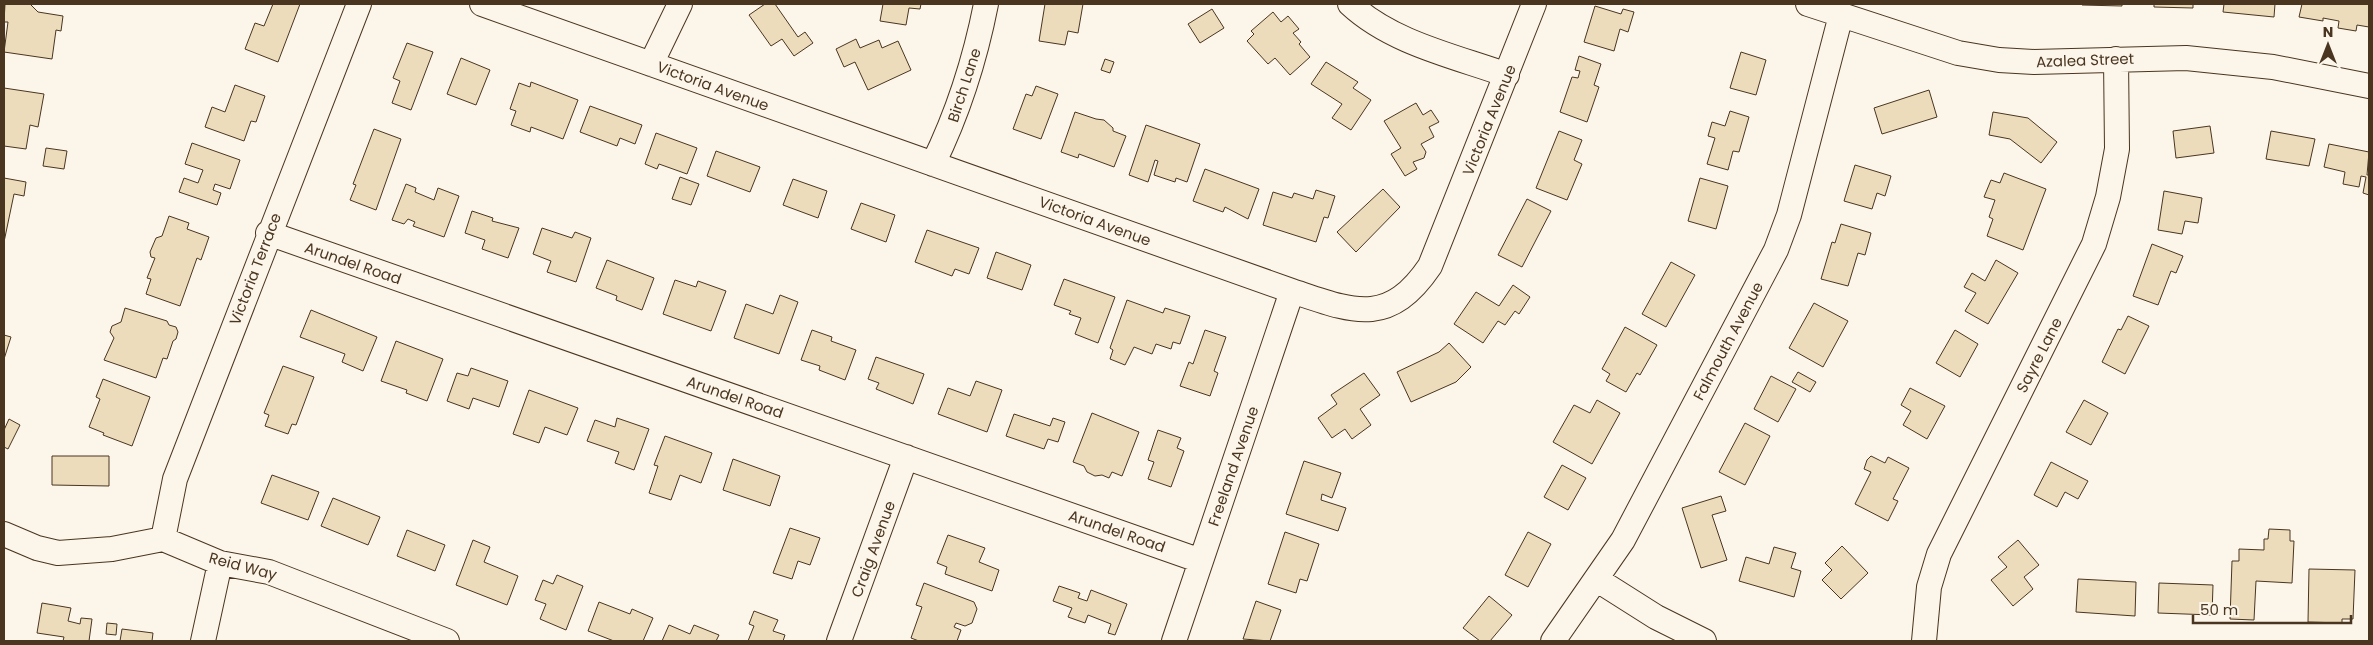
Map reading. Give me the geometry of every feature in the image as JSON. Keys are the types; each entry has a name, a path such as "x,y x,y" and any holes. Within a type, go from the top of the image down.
{"street":[{"name":"Victoria Terrace","path":"163,539 175,479 268,233 359,4"},
{"name":"Victoria Avenue","path":"482,4 1292,291 1344,309 1366,310 1384,306 1404,296 1418,284 1430,266 1534,4"},
{"path":"651,64 680,4"},
{"name":"Birch Lane","path":"933,164 962,97 986,4"},
{"path":"1350,4 1380,26 1404,39 1507,75"},
{"name":"Azalea Street","path":"1808,4 1958,53 1998,60 2034,62 2186,58 2273,67 2369,86"},
{"name":"Falmouth Avenue","path":"1553,641 1622,540 1776,250 1789,216 1841,15"},
{"name":"Sayre Lane","path":"1924,641 1929,587 1939,554 2094,244 2108,197 2117,149 2116,59"},
{"name":"Arundel Road","path":"268,233 1201,561"},
{"name":"Freeland Avenue","path":"1174,641 1292,291"},
{"name":"Craig Avenue","path":"839,641 906,457"},
{"path":"4,534 37,548 58,553 93,551 163,539"},
{"name":"Reid Way","path":"163,539 220,563 269,572 447,641"},
{"path":"204,641 220,563"},
{"path":"1596,579 1656,617 1704,641"}],"building":[{"path":"5,4 30,4 38,12 63,16 61,31 56,30 52,59 4,52 8,22 4,22"},
{"path":"273,4 300,4 278,62 245,49 255,23 264,26"},
{"path":"765,4 775,4 798,37 805,32 813,43 794,56 782,39 771,46 749,15"},
{"path":"883,4 921,4 920,9 909,8 906,25 880,21"},
{"path":"1045,4 1083,4 1078,33 1068,31 1065,45 1039,41"},
{"path":"2122,4 2122,6 2082,5"},
{"path":"2154,4 2193,4 2193,8 2154,7"},
{"path":"2224,4 2275,4 2274,17 2223,12"},
{"path":"2302,4 2369,4 2369,27 2357,25 2356,31 2338,28 2339,21 2323,18 2323,21 2299,17"},
{"path":"1595,6 1621,14 1623,9 1634,12 1628,32 1620,29 1614,51 1584,42"},
{"path":"1212,9 1224,28 1200,43 1188,24"},
{"path":"1273,12 1281,22 1288,16 1299,29 1293,33 1310,57 1290,75 1275,58 1268,64 1247,41 1254,34 1251,31"},
{"path":"856,39 860,48 879,40 882,48 898,41 911,70 868,90 855,62 844,67 836,49"},
{"path":"407,43 433,52 411,110 392,103 400,81 393,78"},
{"path":"1741,52 1766,60 1756,95 1730,88"},
{"path":"1579,56 1601,64 1594,85 1599,87 1587,122 1560,112 1572,77 1578,78 1580,71 1575,70"},
{"path":"461,58 490,70 476,105 447,94"},
{"path":"1105,59 1114,62 1110,73 1101,70"},
{"path":"1326,62 1358,82 1353,88 1371,100 1351,130 1332,118 1342,104 1311,84"},
{"path":"531,82 578,100 563,139 531,127 530,132 511,125 516,111 510,109 519,83 530,87"},
{"path":"235,85 265,96 256,122 251,121 244,141 205,127 212,107 225,112"},
{"path":"1036,86 1058,94 1041,139 1013,129 1026,94 1032,96"},
{"path":"4,88 44,94 38,127 30,125 26,149 4,146"},
{"path":"1929,90 1937,117 1882,134 1874,108"},
{"path":"1416,103 1423,115 1431,110 1439,122 1429,127 1434,137 1421,144 1426,152 1424,158 1413,162 1417,169 1405,176 1391,154 1401,148 1384,121"},
{"path":"590,106 642,125 635,144 620,138 617,146 580,132"},
{"path":"1730,111 1749,117 1739,152 1733,151 1728,170 1707,164 1715,138 1708,136 1712,122 1725,126"},
{"path":"1075,112 1104,120 1113,128 1113,131 1126,136 1114,167 1079,154 1078,158 1061,152"},
{"path":"1993,112 2028,118 2057,142 2041,163 2010,139 1989,135"},
{"path":"1146,125 1200,144 1187,182 1176,178 1175,182 1154,175 1158,161 1155,160 1148,182 1129,175"},
{"path":"2210,126 2214,153 2176,158 2173,131"},
{"path":"374,129 401,139 376,210 350,200 356,185 353,184"},
{"path":"1559,131 1582,140 1574,160 1582,164 1567,200 1536,188"},
{"path":"2271,131 2315,139 2309,166 2266,159"},
{"path":"656,133 697,148 687,174 659,164 657,169 645,164"},
{"path":"192,143 240,160 230,189 215,184 213,190 221,193 217,205 179,192 184,178 198,183 203,170 185,164"},
{"path":"2329,144 2369,152 2367,175 2369,175 2369,195 2363,193 2366,177 2361,176 2359,187 2343,184 2345,172 2324,167"},
{"path":"46,148 67,151 64,169 43,166"},
{"path":"716,151 760,167 750,192 707,176"},
{"path":"1855,165 1891,176 1885,196 1877,193 1872,209 1844,201"},
{"path":"1205,169 1259,189 1248,219 1225,207 1223,212 1193,201"},
{"path":"2004,173 2046,189 2023,250 1987,236 1993,219 1989,217 1995,200 1984,197 1991,180 2000,183"},
{"path":"680,177 699,184 691,205 672,199"},
{"path":"4,178 26,182 24,196 14,194 4,242"},
{"path":"1700,178 1728,186 1716,229 1688,221"},
{"path":"793,179 827,191 818,218 783,205"},
{"path":"406,184 416,188 415,192 434,200 438,188 459,196 444,237 413,226 415,222 408,219 404,224 392,220"},
{"path":"1383,189 1400,207 1356,252 1337,232"},
{"path":"1316,190 1335,196 1328,218 1324,217 1316,242 1263,225 1273,192 1292,198 1294,193 1313,199"},
{"path":"2164,191 2202,198 2198,223 2185,221 2182,234 2158,230"},
{"path":"1527,199 1551,211 1522,267 1498,255"},
{"path":"861,203 895,215 886,242 851,229"},
{"path":"472,211 493,218 492,221 519,228 508,258 482,249 485,240 465,233"},
{"path":"169,216 189,223 187,229 209,237 201,260 197,258 180,306 146,294 151,279 147,278 155,258 151,257 150,252 156,238 162,236"},
{"path":"1841,224 1871,233 1865,255 1858,253 1848,286 1821,279 1832,242 1835,243"},
{"path":"542,228 572,238 575,232 591,238 576,282 547,272 551,261 533,254"},
{"path":"927,230 979,248 969,274 955,269 952,276 915,262"},
{"path":"2152,244 2183,256 2176,273 2171,271 2158,305 2133,296"},
{"path":"996,252 1031,265 1022,290 987,278"},
{"path":"607,260 654,278 642,310 616,300 617,296 596,288"},
{"path":"1996,260 2018,273 1988,324 1965,311 1976,293 1964,287 1972,273 1985,281"},
{"path":"1671,262 1695,275 1666,327 1642,314"},
{"path":"1064,279 1115,297 1098,343 1075,334 1081,318 1069,314 1071,311 1054,305"},
{"path":"675,280 696,287 698,281 726,291 711,331 663,314"},
{"path":"1513,285 1530,297 1519,314 1515,311 1505,325 1498,321 1483,343 1454,324 1476,292 1499,306"},
{"path":"780,295 798,302 779,354 734,338 746,304 773,314"},
{"path":"1127,300 1163,313 1165,308 1190,316 1180,344 1173,342 1171,349 1156,344 1152,354 1134,347 1125,365 1110,359 1113,350 1110,348"},
{"path":"1814,303 1848,321 1823,367 1789,348"},
{"path":"125,308 167,321 169,325 176,327 178,332 176,339 173,341 167,359 163,358 156,378 104,360 114,338 110,332 112,326 121,322"},
{"path":"311,310 377,337 363,371 342,362 345,354 300,337"},
{"path":"2128,316 2149,326 2125,374 2102,362 2118,329 2121,330"},
{"path":"1625,327 1657,345 1640,375 1637,373 1626,392 1606,381 1610,374 1602,369"},
{"path":"812,330 832,337 831,341 856,350 845,380 819,370 820,366 801,360"},
{"path":"1205,330 1226,337 1214,371 1218,373 1210,396 1180,386 1189,362 1193,364"},
{"path":"1955,330 1978,344 1960,377 1936,363"},
{"path":"4,335 11,337 4,359"},
{"path":"396,341 443,359 427,401 406,393 407,390 381,381"},
{"path":"1449,343 1471,367 1456,382 1411,402 1397,372 1439,352"},
{"path":"876,357 924,374 913,404 876,389 879,383 868,379"},
{"path":"283,366 314,377 296,425 292,424 288,434 265,426 269,415 264,413"},
{"path":"471,368 508,381 499,407 473,398 469,409 447,401 457,373 468,376"},
{"path":"1798,372 1816,382 1810,392 1792,382"},
{"path":"1364,373 1380,395 1360,409 1371,425 1352,439 1345,429 1332,438 1318,418 1337,404 1331,395"},
{"path":"1771,376 1796,389 1778,422 1754,409"},
{"path":"103,379 150,397 132,446 103,435 104,433 89,427 100,399 96,397"},
{"path":"976,381 1002,390 987,432 938,414 948,388 970,396"},
{"path":"1910,388 1945,406 1927,439 1903,425 1911,411 1901,405"},
{"path":"529,390 578,408 567,435 545,427 539,443 513,434"},
{"path":"1597,400 1620,413 1592,464 1553,442 1574,405 1590,413"},
{"path":"2084,400 2108,413 2091,445 2066,432"},
{"path":"1092,413 1139,432 1122,476 1112,472 1109,478 1102,475 1095,476 1087,472 1084,466 1073,462"},
{"path":"1014,414 1050,426 1053,418 1065,422 1058,442 1048,439 1044,449 1006,436"},
{"path":"617,418 649,429 634,470 615,463 619,452 587,441 595,420 615,427"},
{"path":"9,419 20,425 8,449 4,447 4,430"},
{"path":"1745,423 1770,436 1745,485 1719,472"},
{"path":"1158,430 1181,438 1177,448 1184,451 1171,487 1148,479 1154,462 1148,460"},
{"path":"665,436 712,453 701,483 680,475 671,500 649,493 658,466 654,465"},
{"path":"52,456 109,456 109,486 52,485"},
{"path":"1871,456 1885,463 1888,457 1909,468 1893,499 1898,501 1888,521 1855,504 1871,472 1864,469 1867,460"},
{"path":"733,459 780,476 770,506 723,490"},
{"path":"1304,461 1341,473 1332,498 1322,494 1321,500 1346,508 1338,531 1286,514"},
{"path":"2051,462 2088,481 2078,499 2065,492 2057,507 2034,495"},
{"path":"1562,465 1586,478 1568,510 1544,497"},
{"path":"272,475 319,492 308,520 261,503"},
{"path":"1721,496 1726,511 1712,515 1727,560 1701,568 1682,508"},
{"path":"333,498 380,517 368,545 321,526"},
{"path":"790,528 820,538 810,565 798,561 792,579 773,573"},
{"path":"2269,529 2290,530 2290,541 2294,541 2292,583 2256,581 2254,620 2230,619 2232,561 2239,561 2239,549 2264,550 2264,539 2268,539"},
{"path":"407,530 445,545 435,571 397,556"},
{"path":"1285,532 1319,544 1307,581 1300,579 1296,593 1268,584"},
{"path":"1528,532 1551,544 1528,587 1505,575"},
{"path":"948,535 985,548 979,562 999,570 992,591 945,574 947,567 937,563"},
{"path":"473,540 490,547 484,562 518,576 507,605 456,585"},
{"path":"2018,540 2039,565 2024,577 2033,589 2013,606 1991,580 2007,567 1998,557"},
{"path":"1842,546 1868,573 1841,599 1822,580 1832,570 1825,563"},
{"path":"1774,547 1796,553 1791,568 1801,571 1794,597 1739,581 1746,557 1769,564"},
{"path":"2309,569 2355,570 2353,619 2342,619 2342,623 2308,622"},
{"path":"557,575 583,586 566,630 540,619 546,604 535,600 543,580 553,584"},
{"path":"2078,579 2136,582 2135,616 2076,612"},
{"path":"924,583 974,602 977,609 972,623 965,626 956,623 954,627 961,630 957,641 919,641 911,638 922,607 916,605"},
{"path":"2159,583 2213,585 2212,615 2158,613"},
{"path":"1059,586 1080,593 1078,598 1087,601 1091,590 1127,604 1115,635 1108,633 1111,624 1088,615 1085,623 1068,617 1072,608 1053,601"},
{"path":"1489,596 1512,615 1490,641 1480,641 1463,628"},
{"path":"1256,601 1281,610 1270,641 1243,639"},
{"path":"599,602 630,614 632,609 653,618 643,641 614,641 588,631"},
{"path":"42,603 71,608 68,621 80,624 81,618 92,619 89,641 63,641 64,637 37,633"},
{"path":"754,611 778,620 773,631 785,635 783,641 748,641 754,626 749,624"},
{"path":"107,623 117,624 116,635 106,634"},
{"path":"669,625 690,634 694,625 719,635 716,641 662,641"},
{"path":"122,629 153,633 152,641 120,641"}]}
